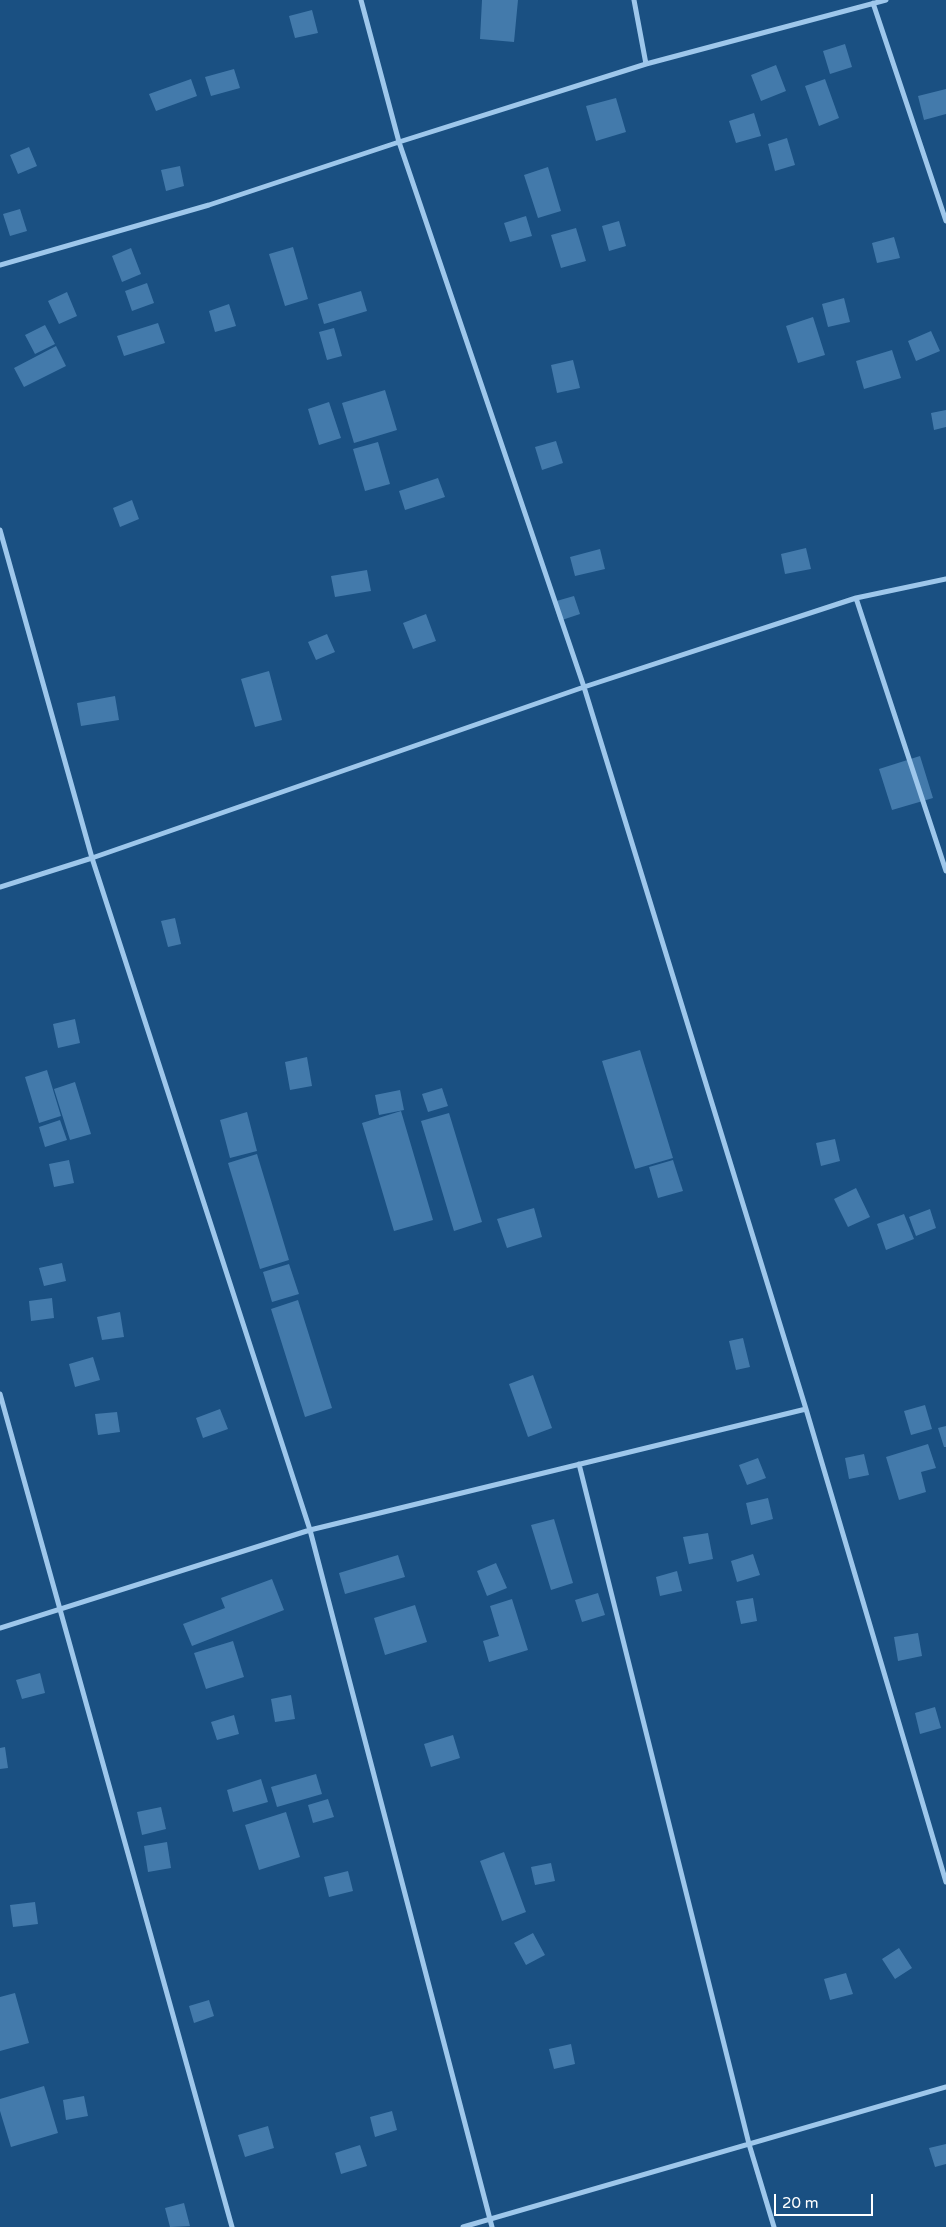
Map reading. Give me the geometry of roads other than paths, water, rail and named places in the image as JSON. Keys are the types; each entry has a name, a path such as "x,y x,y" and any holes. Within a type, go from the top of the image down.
{"street":[{"path":"361,0 399,142 584,687 806,1409 946,1882"},
{"path":"634,0 646,64"},
{"path":"0,265 209,205 399,142 646,64 886,0"},
{"path":"873,3 946,222"},
{"path":"0,530 92,858 310,1530 492,2227"},
{"path":"0,887 92,858 584,687 856,598 946,579"},
{"path":"856,598 946,870"},
{"path":"0,1394 232,2227"},
{"path":"0,1628 310,1530 806,1409"},
{"path":"579,1464 749,2144 774,2227"},
{"path":"463,2227 946,2087"}]}
